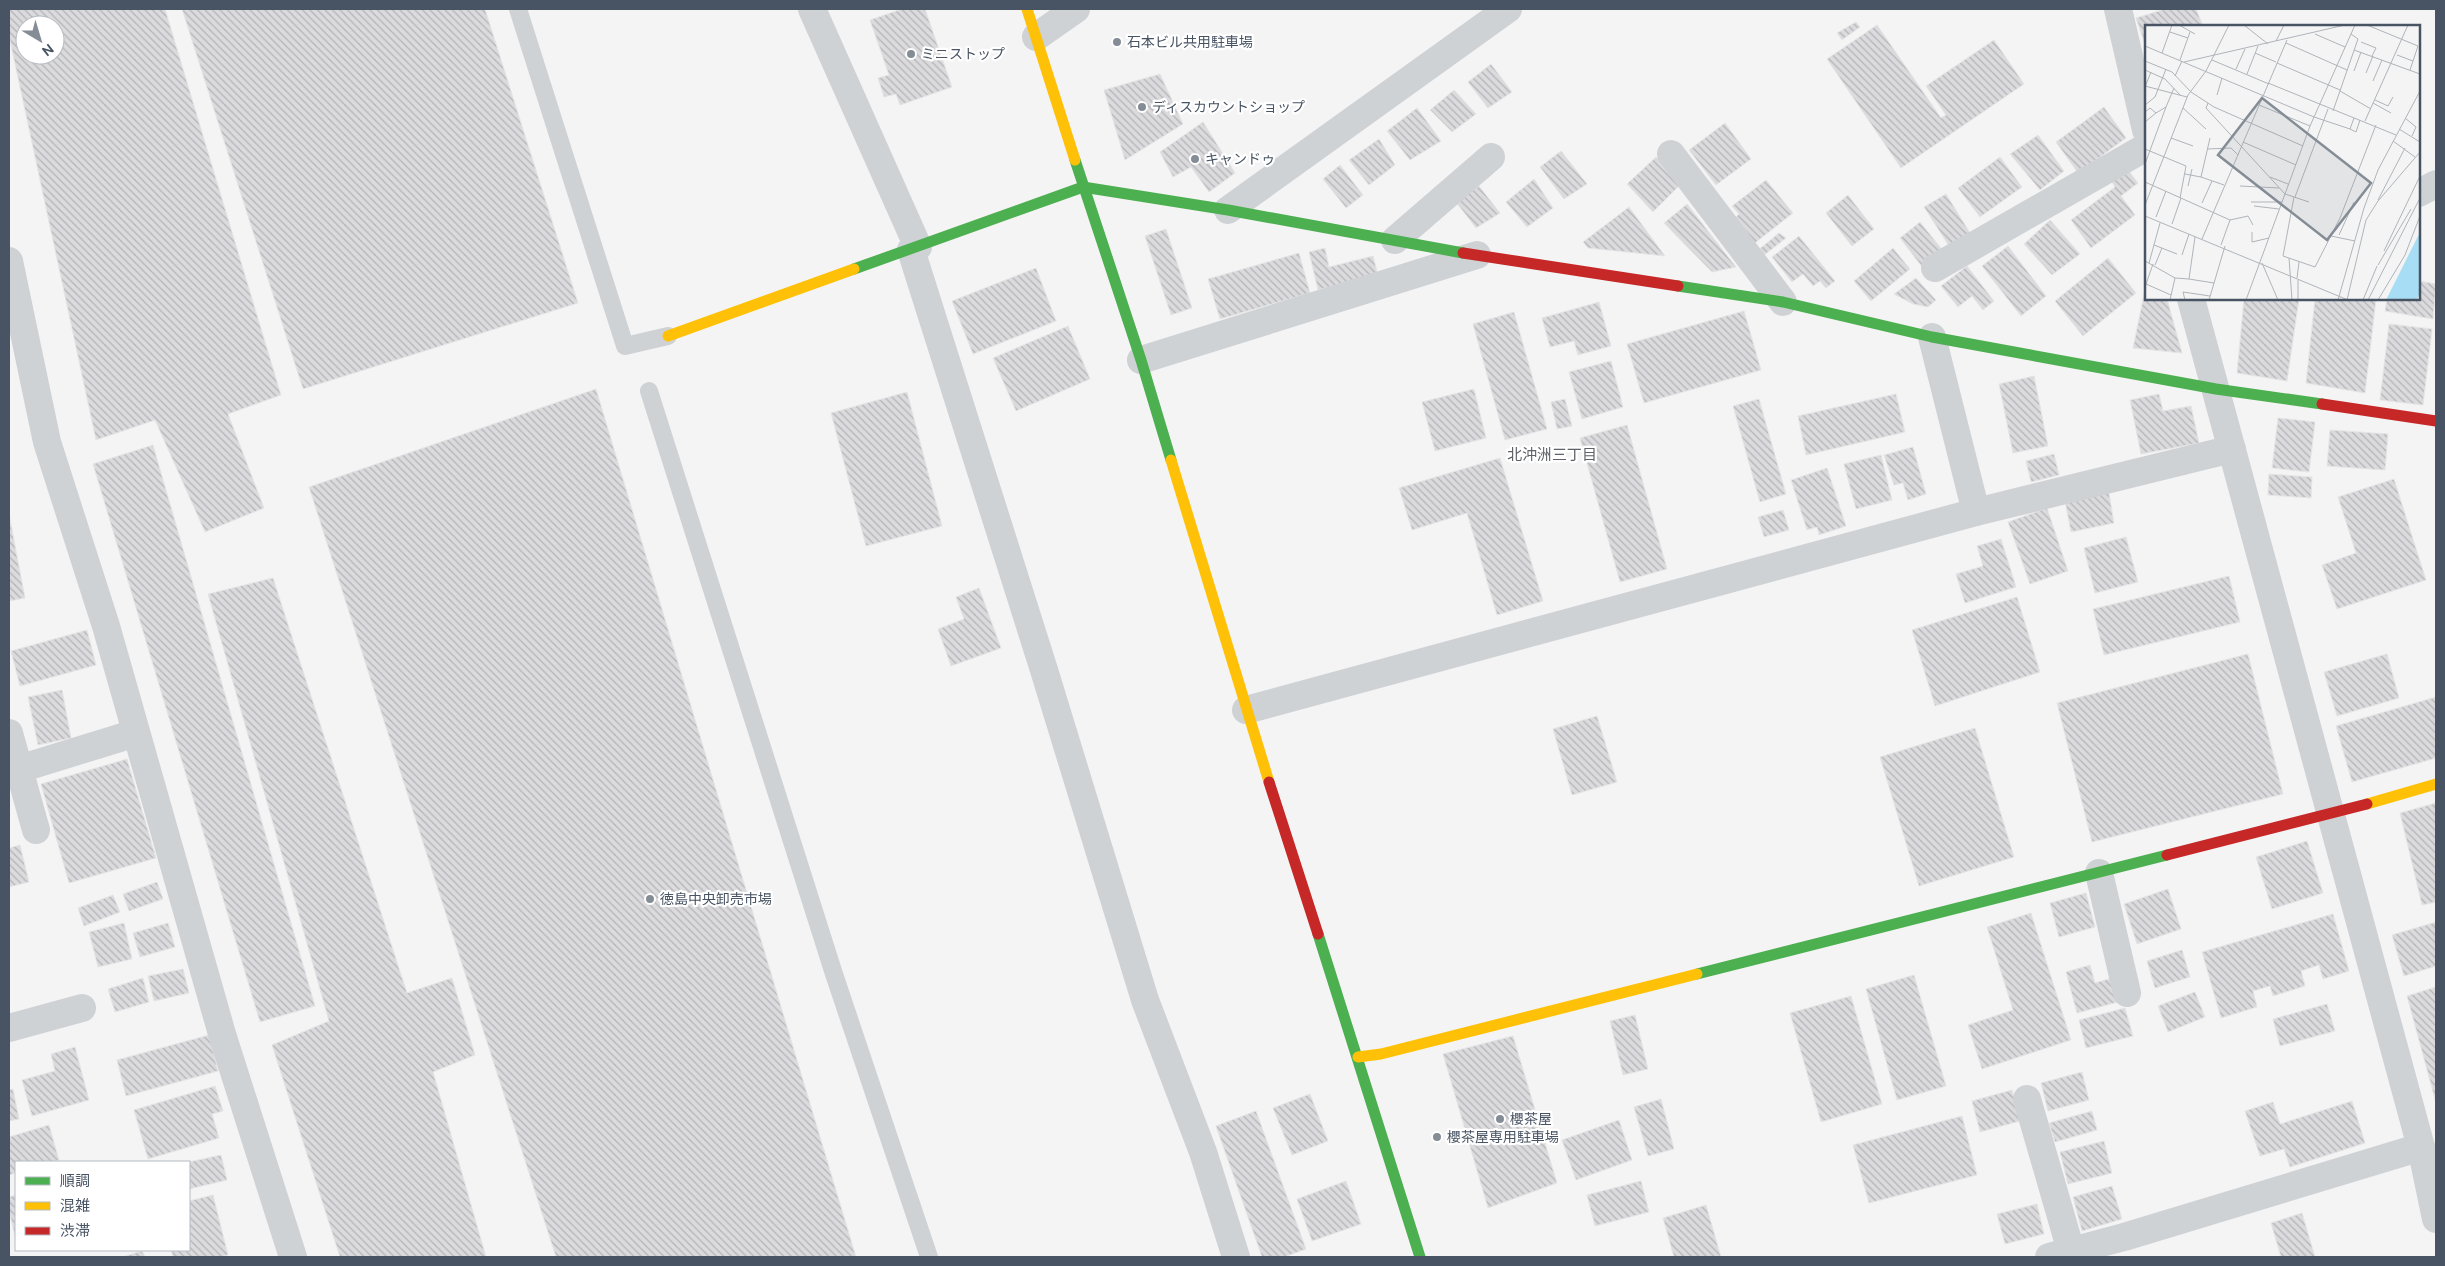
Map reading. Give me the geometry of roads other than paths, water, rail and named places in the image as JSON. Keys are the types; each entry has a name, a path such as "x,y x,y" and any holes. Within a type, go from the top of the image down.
{"street":[{"path":"812,9 914,248 1145,1000 1203,1152 1236,1257"},
{"path":"1027,9 1083,188 1141,360 1246,710 1358,1056 1420,1257"},
{"path":"1036,37 1076,9"},
{"path":"1228,210 1508,9"},
{"path":"2118,9 2145,126"},
{"path":"1934,268 2145,148"},
{"path":"1671,154 1783,302"},
{"path":"1396,240 1491,157"},
{"path":"2420,192 2436,184"},
{"path":"668,336 1083,188 1228,210 1477,255 1783,302 1932,337 2216,389 2436,421"},
{"path":"1141,360 1477,255"},
{"path":"9,261 47,442 106,626 222,1034 292,1257"},
{"path":"2191,300 2421,1147 2436,1219"},
{"path":"1932,337 1976,512"},
{"path":"1246,710 1976,512 2232,449"},
{"path":"19,769 136,733"},
{"path":"9,734 36,830"},
{"path":"1358,1056 1381,1054 2099,873 2331,814 2436,784"},
{"path":"2099,873 2127,993"},
{"path":"9,1028 82,1008"},
{"path":"2027,1099 2060,1254 2421,1147"}],"lane":[{"path":"518,9 625,346 668,336"},
{"path":"650,391 834,974 929,1257"}],"place":[{"name":"石本ビル共用駐車場","path":"1117,42"},
{"name":"ミニストップ","path":"911,54"},
{"name":"ディスカウントショップ","path":"1142,107"},
{"name":"キャンドゥ","path":"1195,159"},
{"name":"徳島中央卸売市場","path":"650,899"},
{"name":"櫻茶屋","path":"1500,1119"},
{"name":"櫻茶屋専用駐車場","path":"1437,1137"}],"district":[{"name":"北沖洲三丁目","path":"1552,454"}]}
